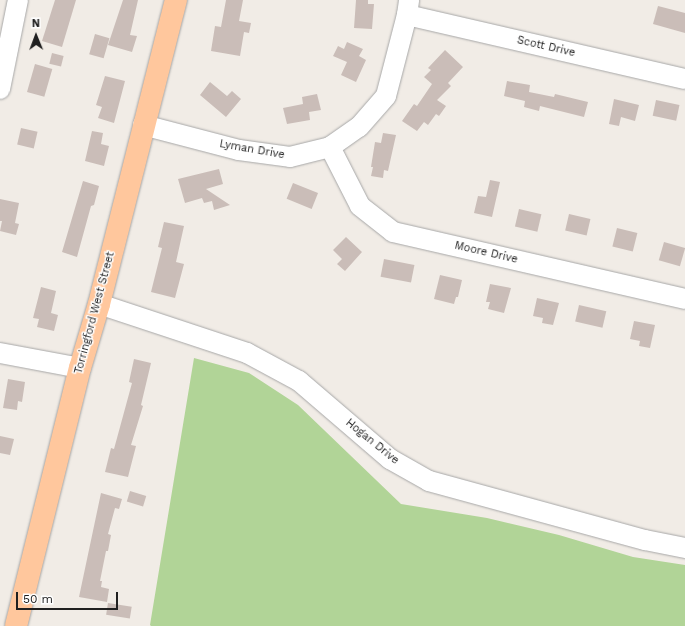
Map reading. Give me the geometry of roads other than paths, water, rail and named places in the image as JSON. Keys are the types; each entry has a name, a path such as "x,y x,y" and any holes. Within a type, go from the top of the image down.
{"main road":[{"name":"Torringford West Street","path":"16,626 80,368 99,304 143,125 176,0"}],"street":[{"path":"0,89 18,0"},
{"name":"Lyman Drive","path":"143,125 239,150 290,157 330,147 359,127 386,96 408,8"},
{"name":"Scott Drive","path":"408,8 685,79"},
{"name":"Moore Drive","path":"330,147 360,206 393,232 685,299"},
{"name":"Hogan Drive","path":"99,304 247,353 299,381 390,459 429,482 645,540 685,548"},
{"path":"0,353 80,368"}]}
